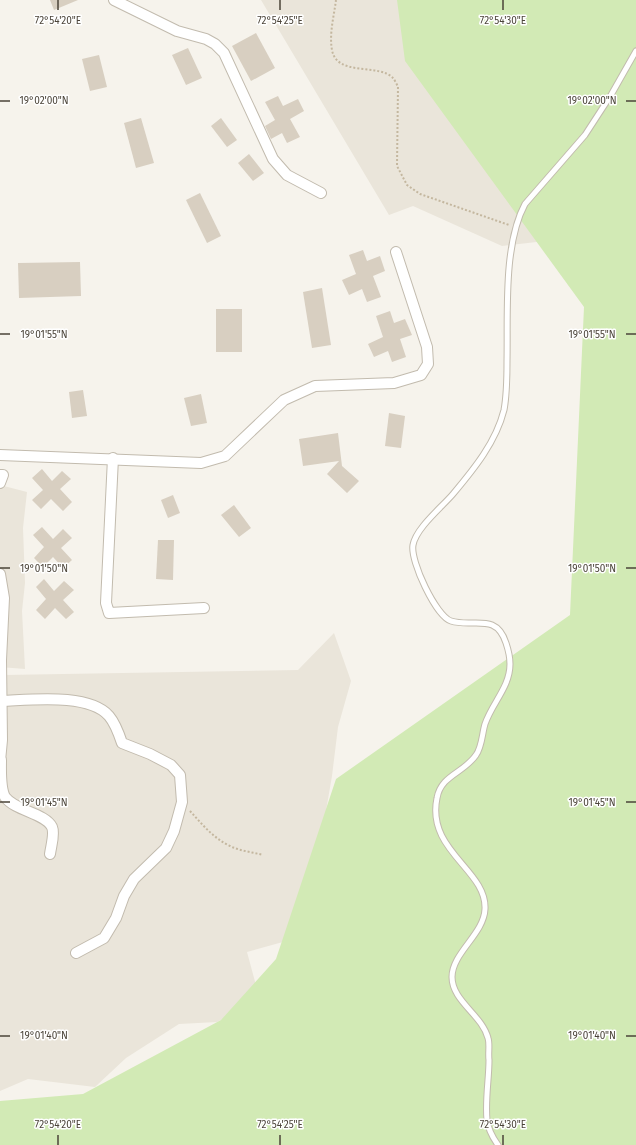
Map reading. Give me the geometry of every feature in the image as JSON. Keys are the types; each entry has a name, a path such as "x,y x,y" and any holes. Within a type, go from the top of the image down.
{"street":[{"path":"114,0 177,30 206,39 215,44 224,53 273,159 287,175 321,193"},
{"path":"0,455 113,458 202,463 225,456 284,400 315,386 394,383 421,375 428,364 427,347 396,252"},
{"path":"113,458 106,603 109,613 204,608"},
{"path":"0,475 3,475 0,484"},
{"path":"0,574 4,598 1,660 2,701 0,761 2,789 5,797 13,804 47,821 52,827 53,835 50,854"},
{"path":"2,701 84,702 98,706 110,716 122,743 150,754 171,765 180,775 182,802 174,830 166,848 134,878 124,896 116,918 104,938 76,953"}],"lane":[{"path":"498,1145 487,1122 488,1038 454,988 452,974 461,955 482,924 485,910 483,893 472,875 456,859 443,841 437,817 436,801 439,788 449,776 469,764 479,752 484,726 492,706 502,693 508,679 510,662 501,631 491,623 452,621 446,618 424,586 414,561 413,545 419,531 454,493 481,459 498,427 504,408 506,384 509,277 516,228 525,204 585,135 611,95 636,51"}],"path":[{"path":"336,0 331,42 332,52 336,59 344,65 385,73 393,78 398,86 397,166 407,185 420,194 516,228"},
{"path":"182,802 210,833 221,841 231,846 263,855"}],"shaded area":[{"path":"261,0 636,0 563,239 502,246 413,206 389,215"},
{"path":"0,485 27,492 23,528 25,583 22,611 25,669 0,667"},
{"path":"334,633 351,681 338,727 332,776 317,863 290,940 247,952 260,1000 217,1022 179,1024 126,1058 95,1087 28,1079 0,1091 0,678 4,675 298,670"}],"green space":[{"path":"397,0 636,0 636,1145 0,1145 0,1101 83,1094 221,1020 276,959 336,779 570,615 584,307 405,61"}],"building":[{"path":"50,0 78,0 54,10"},
{"path":"256,33 275,68 251,81 232,46"},
{"path":"188,48 202,78 186,85 172,55"},
{"path":"99,55 107,87 90,91 82,59"},
{"path":"278,96 283,106 298,99 304,111 290,119 300,137 287,143 282,133 271,139 265,126 275,120 265,102"},
{"path":"141,118 154,163 136,168 124,123"},
{"path":"221,118 237,140 227,147 211,126"},
{"path":"249,154 264,173 253,181 238,163"},
{"path":"200,193 221,236 207,243 186,200"},
{"path":"363,250 367,261 380,256 385,271 373,276 381,297 367,302 362,289 349,295 342,280 356,274 349,255"},
{"path":"80,262 81,296 19,298 18,263"},
{"path":"322,288 331,345 312,348 303,292"},
{"path":"216,309 242,309 242,352 216,352"},
{"path":"390,311 394,323 405,319 412,335 400,339 406,357 392,362 388,351 374,357 368,344 383,337 376,316"},
{"path":"83,390 87,416 72,418 69,392"},
{"path":"201,394 207,423 191,426 184,398"},
{"path":"389,413 405,416 401,448 385,446"},
{"path":"338,433 342,466 359,481 347,493 327,474 339,461 303,466 299,439"},
{"path":"42,469 52,481 62,471 71,479 60,489 72,502 63,511 51,499 41,509 32,500 43,490 32,478"},
{"path":"173,495 180,513 168,518 161,500"},
{"path":"234,505 251,528 239,537 221,515"},
{"path":"42,527 53,539 63,529 72,538 61,548 72,560 63,568 53,557 43,567 34,558 44,547 33,535"},
{"path":"158,540 174,540 173,580 156,579"},
{"path":"44,579 54,591 64,581 74,590 63,600 74,612 66,619 55,608 45,619 36,610 46,599 36,587"}]}
